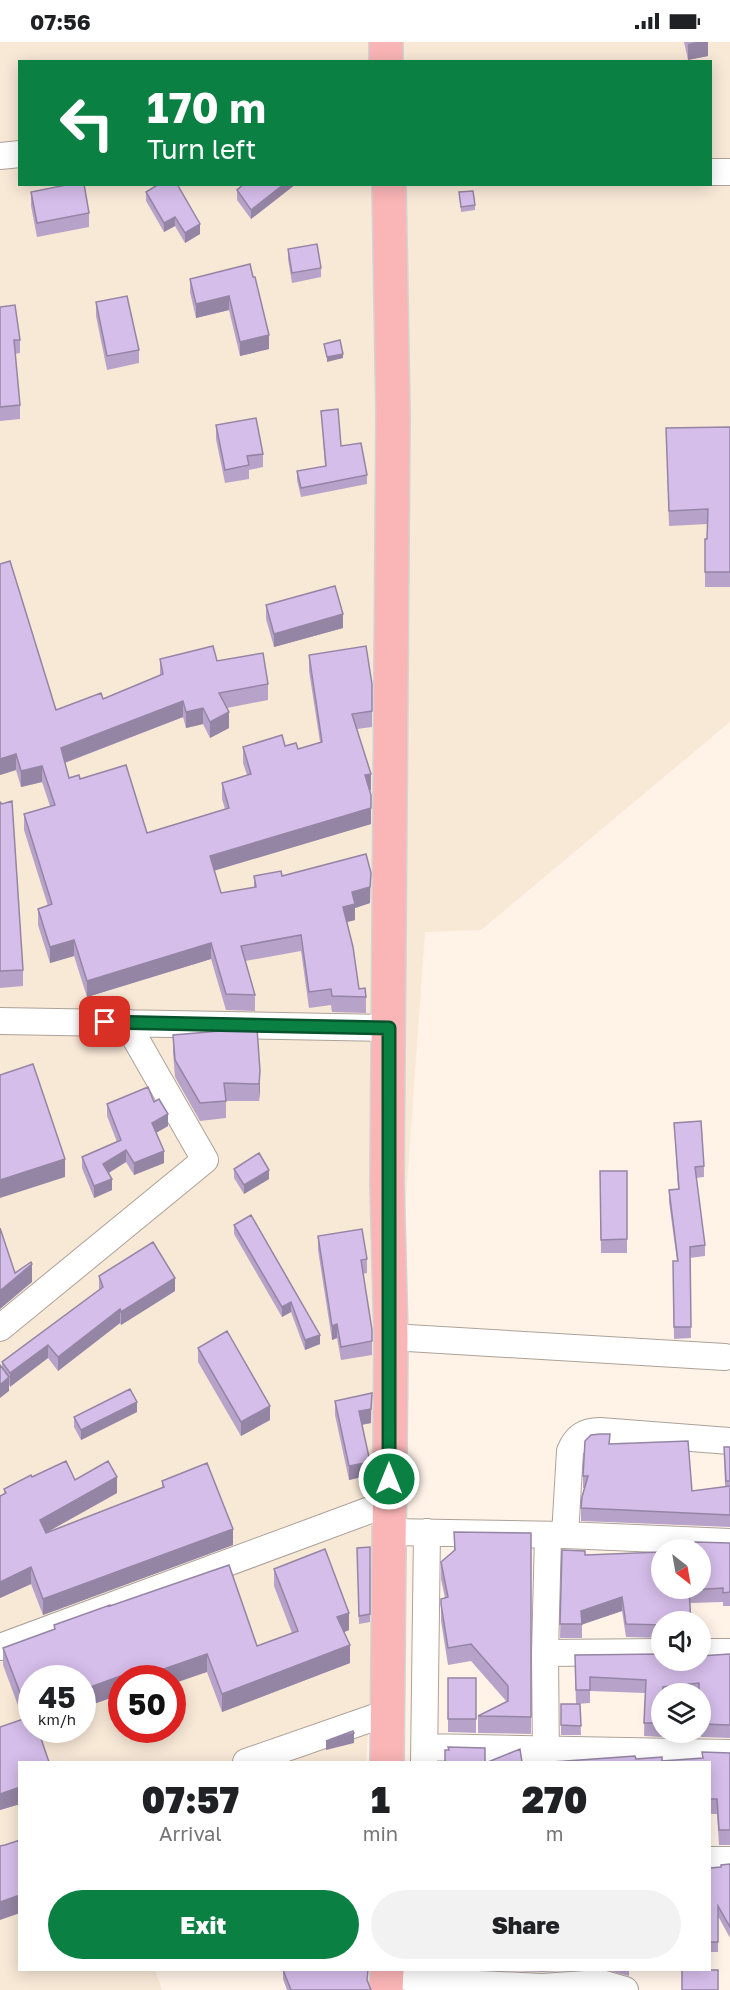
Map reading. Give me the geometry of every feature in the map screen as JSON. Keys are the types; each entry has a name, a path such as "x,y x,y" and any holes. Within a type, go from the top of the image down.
{"main road":[{"path":"386,42 386,60"},
{"path":"387,1761 390,1337 387,1184 393,416 389,186"}],"street":[{"path":"0,156 18,154"},
{"path":"712,172 730,172"},
{"path":"0,1021 389,1028"},
{"path":"0,1328 205,1160 126,1022"},
{"path":"390,1337 725,1357"},
{"path":"546,1755 545,1653 557,1535 570,1451 574,1443 580,1436 590,1431 730,1441"},
{"path":"0,1647 390,1517 427,1532 730,1542"},
{"path":"427,1532 424,1755 730,1753"},
{"path":"545,1653 651,1652"},
{"path":"711,1652 730,1652"},
{"path":"249,1761 387,1713"},
{"path":"711,1860 730,1860"},
{"path":"401,1977 542,1978 601,1983 623,1982"}],"shaded area":[{"path":"0,42 730,42 730,722 481,930 425,932 366,1761 18,1761 18,1971 155,1971 162,1990 0,1990"}],"building":[{"path":"61,186 84,186 89,213 37,223 31,192"},
{"path":"156,186 178,186 200,224 185,233 175,217 164,223 146,192"},
{"path":"242,186 281,186 251,210 237,190"},
{"path":"473,191 475,205 461,207 459,192"},
{"path":"317,244 321,268 292,273 288,249"},
{"path":"250,264 269,335 240,342 229,296 196,304 190,279"},
{"path":"127,296 139,350 107,356 96,302"},
{"path":"15,305 20,340 14,340 20,405 0,407 0,307"},
{"path":"340,340 343,354 327,357 324,344"},
{"path":"338,409 341,446 361,443 367,475 301,488 297,471 326,466 321,411"},
{"path":"256,418 263,454 247,456 249,465 225,470 216,425"},
{"path":"730,427 730,572 705,572 708,509 669,511 666,428"},
{"path":"10,561 56,710 101,693 103,699 163,674 160,659 213,646 217,661 263,653 268,684 219,693 229,712 210,722 203,708 186,712 183,701 61,748 69,778 79,775 80,779 126,765 147,833 229,808 222,783 251,774 243,747 282,735 285,746 296,743 298,749 322,742 309,655 366,646 372,684 372,711 352,714 371,774 365,775 371,795 371,808 210,856 221,893 256,887 254,876 281,871 282,876 366,854 371,873 370,887 352,892 355,904 343,907 353,947 359,989 365,988 366,997 332,996 331,989 309,992 301,935 241,946 255,995 226,994 211,943 87,981 74,940 50,947 38,909 52,904 24,814 55,805 42,766 21,771 16,754 0,759 0,564"},
{"path":"335,586 343,614 274,634 266,605"},
{"path":"12,801 23,970 0,971 0,802 2,804"},
{"path":"257,1028 259,1084 224,1083 226,1101 200,1103 175,1060 173,1035"},
{"path":"33,1064 65,1159 0,1180 0,1075"},
{"path":"148,1087 154,1102 159,1099 168,1114 152,1123 164,1151 134,1163 126,1150 103,1164 112,1179 94,1186 82,1157 121,1140 107,1104"},
{"path":"701,1121 704,1166 695,1167 705,1245 690,1247 691,1327 674,1327 673,1261 678,1261 669,1190 679,1189 674,1123"},
{"path":"259,1153 269,1170 244,1185 234,1169"},
{"path":"600,1171 627,1171 627,1239 601,1240"},
{"path":"251,1215 320,1335 305,1340 291,1302 282,1307 234,1225"},
{"path":"0,1228 15,1273 31,1262 32,1264 0,1291"},
{"path":"362,1229 367,1259 361,1260 372,1341 341,1347 337,1324 332,1326 318,1236"},
{"path":"153,1242 175,1278 121,1312 120,1309 58,1357 48,1345 10,1373 2,1362 103,1287 99,1276"},
{"path":"227,1331 270,1406 241,1422 198,1348"},
{"path":"0,1365 9,1377 0,1385"},
{"path":"130,1389 137,1402 81,1430 74,1417"},
{"path":"372,1393 371,1409 359,1411 370,1462 349,1466 335,1401"},
{"path":"610,1434 609,1444 688,1441 692,1491 730,1486 730,1515 581,1508 588,1476 583,1476 585,1441 591,1435"},
{"path":"724,1447 730,1447 730,1481 726,1481"},
{"path":"66,1461 75,1480 108,1461 117,1477 40,1520 46,1533 164,1487 162,1481 207,1463 233,1529 43,1599 31,1567 0,1582 0,1496 6,1493 4,1489"},
{"path":"454,1532 531,1533 531,1717 478,1716 508,1701 508,1686 471,1644 448,1648 441,1599 448,1597 441,1562 455,1550"},
{"path":"711,1542 730,1543 730,1592 723,1593 723,1588 711,1589"},
{"path":"370,1547 370,1614 359,1616 357,1548"},
{"path":"325,1549 349,1613 337,1617 350,1645 222,1694 207,1654 175,1665 108,1665 108,1681 96,1685 96,1665 18,1665 18,1687 3,1648 55,1629 54,1625 229,1565 257,1646 298,1631 274,1569"},
{"path":"562,1550 585,1551 585,1555 651,1552 651,1599 690,1599 690,1611 651,1611 651,1625 626,1624 622,1597 581,1611 582,1624 560,1624"},
{"path":"651,1654 651,1671 711,1671 711,1655 730,1654 730,1725 711,1724 711,1683 651,1683 651,1723 644,1723 646,1680 590,1677 590,1690 576,1690 575,1655"},
{"path":"448,1678 476,1678 476,1719 448,1719"},
{"path":"561,1704 580,1704 581,1726 561,1725"},
{"path":"18,1721 18,1743 42,1743 49,1761 18,1761 18,1788 0,1794 0,1727"},
{"path":"353,1731 354,1733 326,1741"},
{"path":"448,1747 485,1748 485,1761 445,1761 445,1750 449,1750"},
{"path":"520,1749 522,1761 490,1761"},
{"path":"702,1752 730,1753 730,1830 719,1830 717,1799 711,1799 711,1761 662,1761 703,1758"},
{"path":"635,1756 636,1759 662,1757 662,1761 566,1761"},
{"path":"18,1841 18,1896 0,1902 0,1846"},
{"path":"730,1864 730,1927 718,1906 718,1942 711,1942 711,1868 721,1867 721,1865"},
{"path":"718,1970 718,1990 682,1990 682,1971"},
{"path":"283,1971 368,1971 367,1980 371,1990 291,1990"}],"route":[{"path":"105,1022 389,1028 387,1184 390,1337 389,1479"}]}
